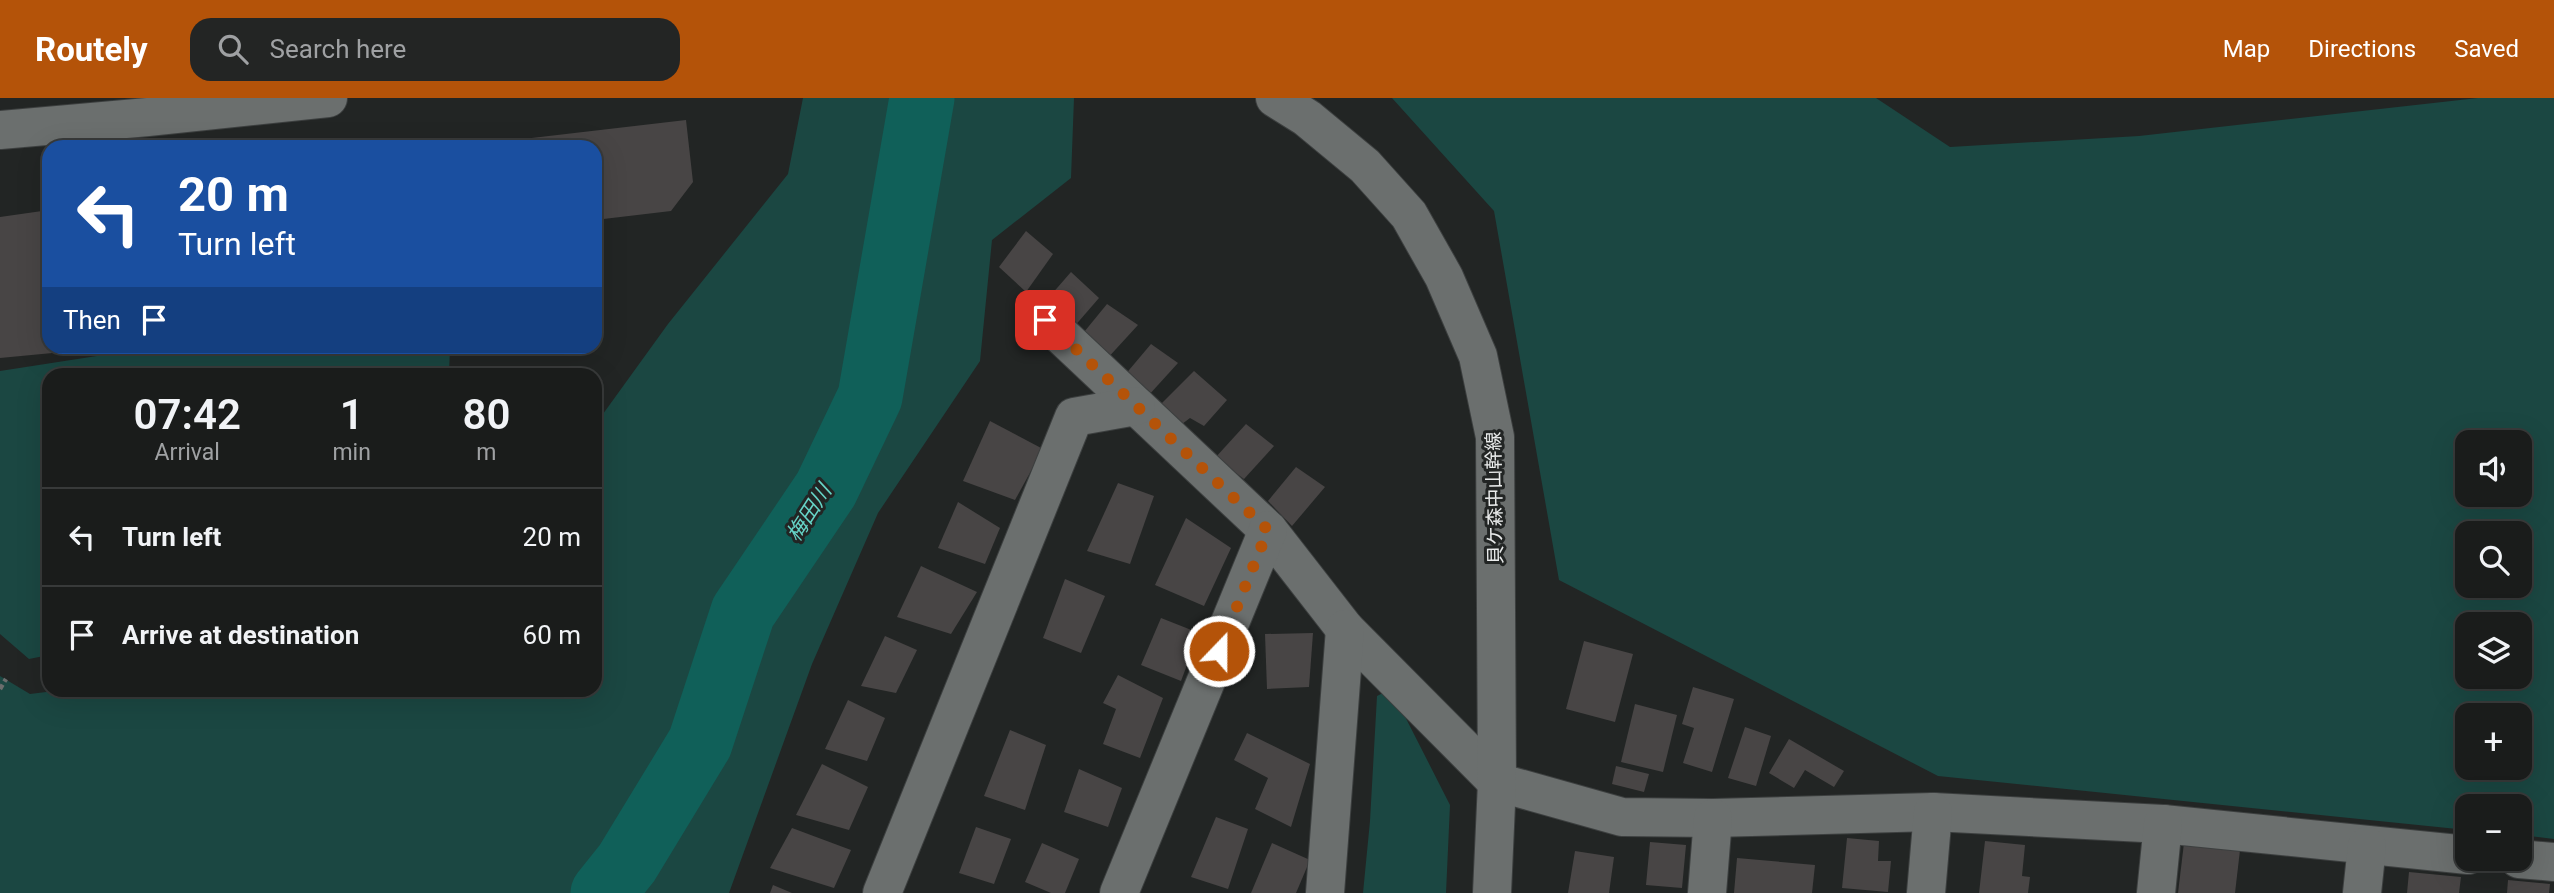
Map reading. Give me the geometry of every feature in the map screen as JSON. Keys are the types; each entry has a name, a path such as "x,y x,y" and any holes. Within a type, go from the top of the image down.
{"street":[{"path":"0,130 328,98"},
{"name":"貝ケ森中山幹線","path":"1275,98 1307,118 1365,166 1409,215 1444,277 1478,356 1495,437 1497,782 1492,893"},
{"path":"1045,320 1268,530 1345,629 1497,782 1622,817 1713,818 1933,812 2163,824 2455,854"},
{"path":"882,893 1074,417 1136,406"},
{"path":"1119,893 1268,530"},
{"path":"1325,893 1345,629"},
{"path":"1926,893 1933,812"},
{"path":"1707,893 1713,818"},
{"path":"2156,893 2163,824"},
{"path":"2362,893 2367,846"},
{"path":"2532,860 2554,862"}],"path":[{"path":"0,690 6,679"}],"shaded area":[{"path":"803,98 1074,98 1071,178 992,240 980,361 878,513 812,664 729,893 0,893 0,676 30,694 42,692 42,697 602,697 602,415 668,324 788,174"},
{"path":"1392,98 1876,98 1950,147 2139,136 2478,98 2554,98 2554,839 2532,836 2532,794 2455,794 2455,829 1938,776 1559,580 1494,211"},
{"path":"110,354 450,354 449,368 42,368 42,656 29,659 0,634 0,371"},
{"path":"1391,689 1450,805 1446,893 1363,893 1377,696"}],"building":[{"path":"686,120 693,182 671,211 602,219 602,140 515,140"},
{"path":"42,211 42,354 0,358 0,217"},
{"path":"1026,231 1053,254 1026,292 999,267"},
{"path":"1071,272 1099,298 1073,328 1044,303"},
{"path":"1107,304 1138,325 1105,361 1080,337"},
{"path":"1151,344 1178,363 1148,396 1124,376"},
{"path":"1194,371 1227,400 1204,426 1190,418 1178,427 1156,409"},
{"path":"990,421 1043,449 1015,500 963,481"},
{"path":"1246,424 1274,446 1244,479 1215,458"},
{"path":"1296,467 1325,487 1292,526 1268,501"},
{"path":"1118,483 1154,496 1130,564 1087,551"},
{"path":"958,502 1000,528 985,564 938,548"},
{"path":"1186,518 1231,548 1204,606 1155,585"},
{"path":"921,566 977,592 951,634 897,617"},
{"path":"1065,579 1105,596 1081,653 1043,638"},
{"path":"1161,618 1199,633 1181,681 1141,665"},
{"path":"1313,633 1309,687 1267,689 1265,634"},
{"path":"885,636 917,650 896,693 861,686"},
{"path":"1584,641 1633,654 1615,722 1566,709"},
{"path":"1118,675 1163,698 1140,758 1103,744 1116,709 1103,703"},
{"path":"1693,687 1734,699 1712,772 1683,763 1694,728 1682,724"},
{"path":"848,700 885,718 867,761 825,749"},
{"path":"1635,704 1677,715 1663,772 1621,762"},
{"path":"1745,727 1771,736 1756,786 1728,778"},
{"path":"1010,730 1046,745 1025,810 984,796"},
{"path":"1247,733 1310,764 1291,827 1255,809 1268,778 1234,760"},
{"path":"1789,739 1844,771 1834,787 1805,770 1794,788 1769,773"},
{"path":"822,764 868,787 849,830 796,815"},
{"path":"1616,766 1649,774 1644,792 1612,784"},
{"path":"1079,769 1122,788 1108,827 1064,812"},
{"path":"1216,817 1248,829 1228,889 1191,877"},
{"path":"976,827 1011,839 994,884 959,873"},
{"path":"792,828 851,850 834,888 770,868"},
{"path":"1847,838 1879,841 1878,861 1891,861 1888,892 1842,888"},
{"path":"1985,841 2025,845 2022,876 2030,877 2028,893 1979,893"},
{"path":"1650,842 1686,845 1682,888 1646,885"},
{"path":"1042,843 1079,859 1065,893 1051,893 1025,882"},
{"path":"1272,843 1310,860 1296,893 1251,893"},
{"path":"2184,843 2240,850 2235,893 2178,893"},
{"path":"1575,851 1614,857 1609,893 1568,893"},
{"path":"1737,858 1815,865 1812,893 1734,893"},
{"path":"2409,872 2461,877 2459,893 2407,893"},
{"path":"2508,880 2550,884 2549,893 2507,893"},
{"path":"773,885 792,893 770,893"}],"waterway":[{"name":"梅田川","path":"603,893 627,863 700,743 743,612 826,489 870,397 922,98"}],"route":[{"path":"1045,320 1268,530 1219,651"}]}
